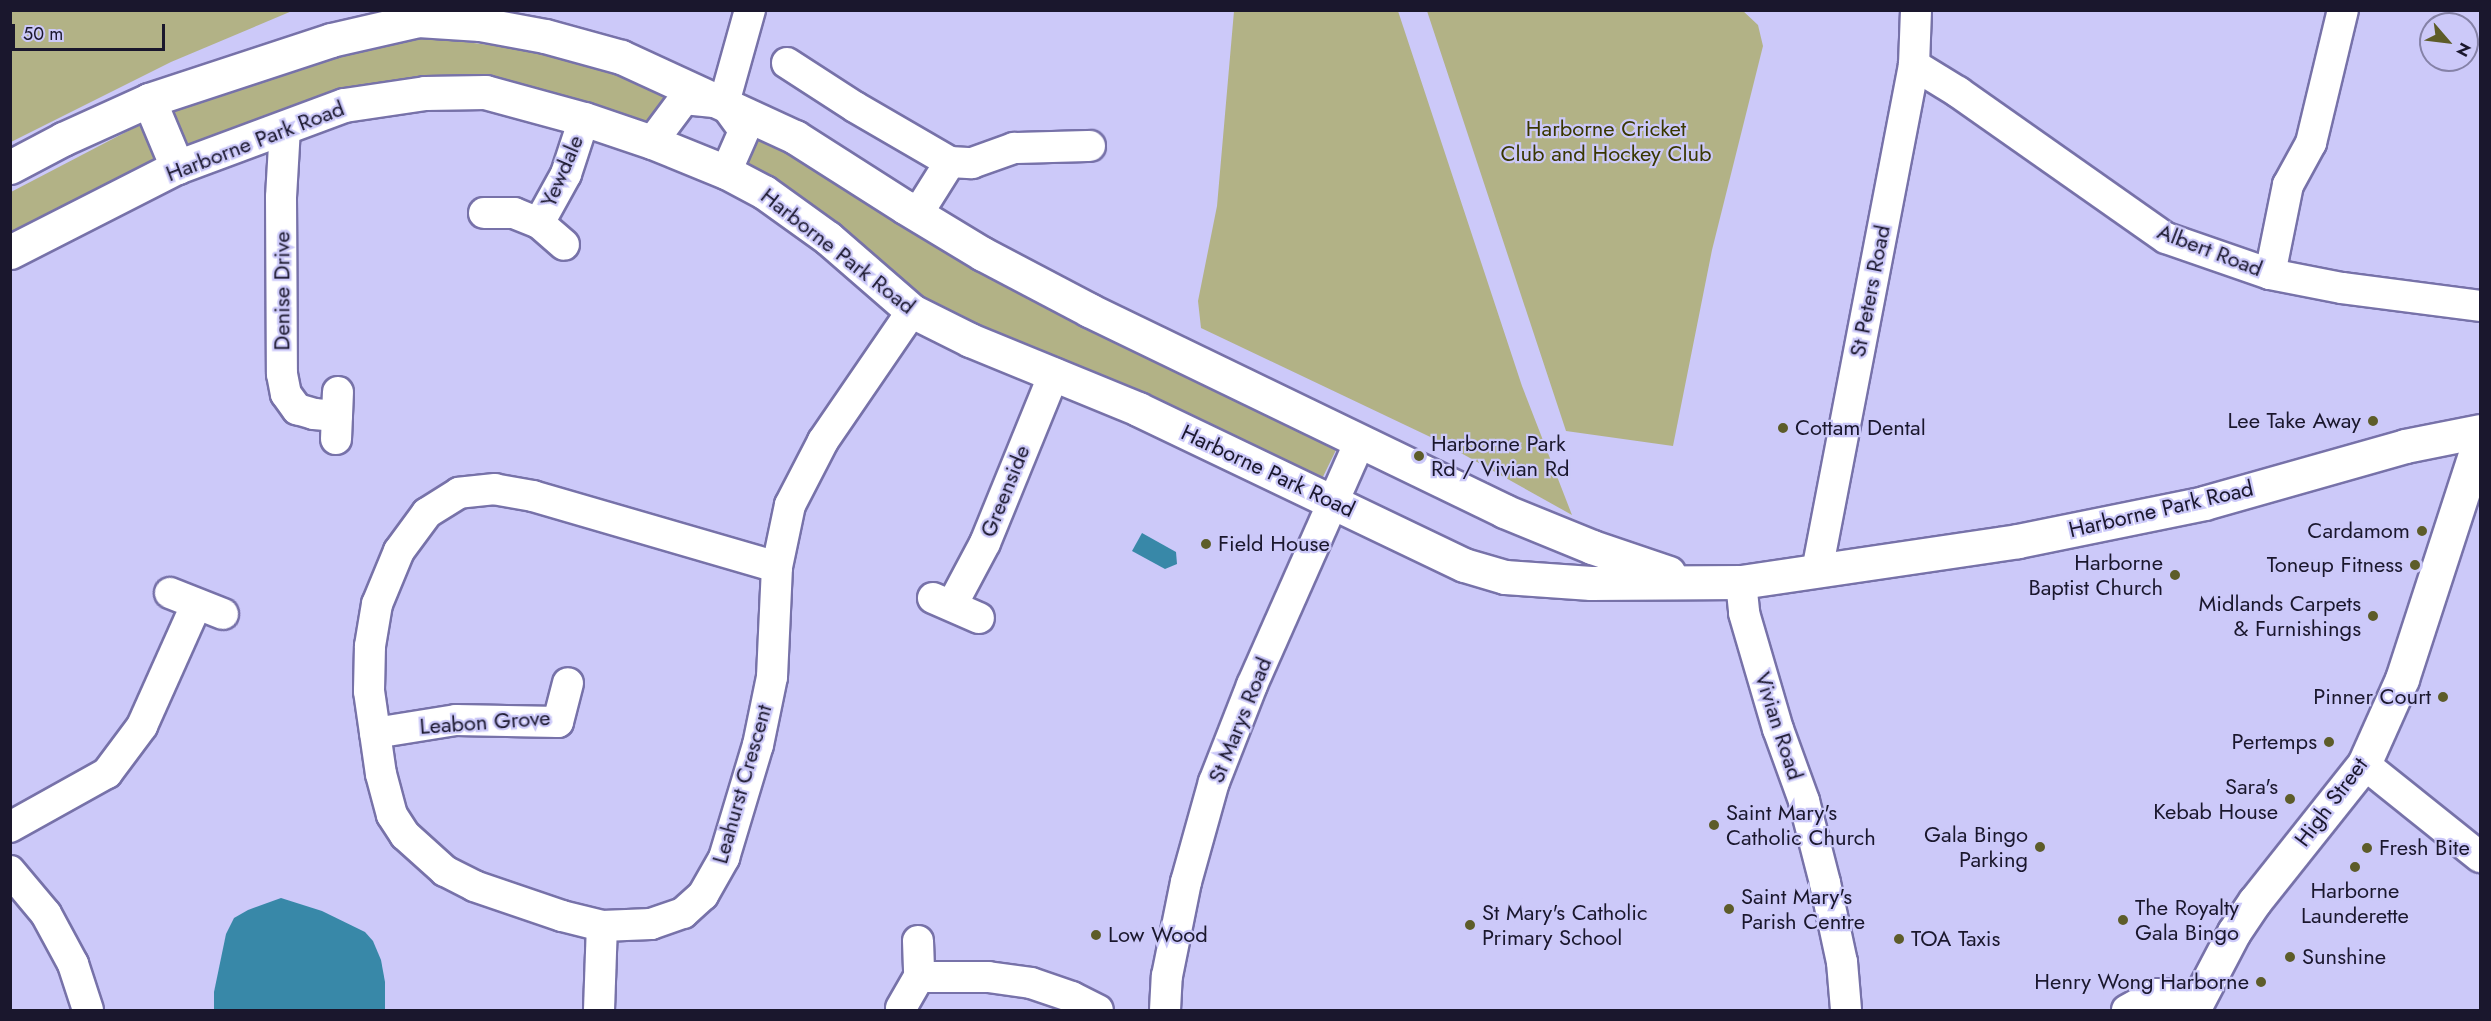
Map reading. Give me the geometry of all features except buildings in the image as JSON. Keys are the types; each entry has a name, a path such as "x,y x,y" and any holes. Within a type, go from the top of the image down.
{"main road":[{"name":"Harborne Park Road","path":"10,167 63,139 149,100 331,40 418,20 480,24 545,36 621,57 795,137 983,254 1089,310 1359,443 1504,511 1592,547 1694,581"},
{"name":"Harborne Park Road","path":"10,252 177,167 344,105 425,93 485,92 584,119 652,142 726,172 765,192 828,238 912,311 970,340 1138,409 1464,565 1505,577 1591,583 1742,582 2018,541 2204,503 2404,446 2481,431"},
{"path":"149,100 177,167"},
{"name":"High Street","path":"2195,1003 2234,932 2364,764 2402,679 2474,487 2481,439"}],"street":[{"path":"724,103 750,10"},
{"name":"St Peters Road","path":"1817,571 1914,65 1916,10"},
{"path":"2270,274 2288,184 2312,143 2343,10"},
{"path":"787,63 855,107 950,162 972,163 1014,148 1090,146"},
{"name":"Albert Road","path":"1914,65 1958,92 2166,238 2270,274 2342,288 2481,306"},
{"path":"652,142 684,99 724,103 744,131 726,172"},
{"name":"Yewdale","path":"539,224 566,174 584,119"},
{"name":"Denise Drive","path":"285,128 281,197 282,374 286,394 297,409 314,414 337,416"},
{"path":"918,213 950,162"},
{"name":"Yewdale","path":"483,213 514,213 539,224 564,245"},
{"name":"Leahurst Crescent","path":"777,567 533,496 495,489 459,493 428,513 399,551 377,604 370,646 369,691 375,733 392,814 405,835 445,871 474,886 602,926 651,924 683,913 704,895 724,858 758,745 772,677 777,567 790,505 823,441 912,311"},
{"name":"Greenside","path":"979,618 943,601 985,543 1054,374"},
{"name":"St Marys Road","path":"1165,1011 1167,976 1186,882 1214,782 1252,685 1359,443"},
{"name":"Vivian Road","path":"1742,582 1744,613 1778,729 1804,801 1825,883 1842,962 1846,1011"},
{"path":"10,827 108,773 142,726 196,604"},
{"name":"Leabon Grove","path":"375,733 456,720 558,722 568,683"},
{"path":"2364,764 2481,857"},
{"path":"10,871 46,914 73,964 87,1011"},
{"path":"599,1011 602,926"},
{"path":"901,1008 920,977 918,941"},
{"path":"920,977 988,977 1031,983 1072,997 1098,1011"},
{"path":"2127,1011 2156,994 2195,1003"}],"green space":[{"path":"11,10 292,11 171,62 11,142"},
{"name":"Harborne Cricket Club and Hockey Club","path":"1742,10 1758,25 1763,46 1712,250 1673,446 1566,431 1427,11"},
{"path":"1234,11 1398,11 1522,386 1572,515 1443,443 1201,328 1198,301 1217,206"},
{"path":"417,36 563,54 674,93 648,130 410,87 11,238 11,192 170,109 284,65"},
{"path":"773,138 998,277 1336,450 1319,485 924,309 748,176 745,156 756,141"}],"water":[{"path":"1142,533 1176,552 1177,564 1165,569 1132,551"},
{"path":"281,898 322,911 365,932 373,941 381,960 385,982 385,1010 214,1010 214,992 226,934 234,918 248,910"}],"place":[{"name":"Lee Take Away","path":"2373,421"},
{"name":"Cottam Dental","path":"1783,428"},
{"name":"Harborne Park Rd / Vivian Rd","path":"1419,456"},
{"name":"Cardamom","path":"2422,531"},
{"name":"Field House","path":"1206,544"},
{"name":"Toneup Fitness","path":"2415,565"},
{"name":"Harborne Baptist Church","path":"2175,575"},
{"name":"Midlands Carpets & Furnishings","path":"2373,616"},
{"name":"Pinner Court","path":"2443,697"},
{"name":"Pertemps","path":"2329,742"},
{"name":"Sara's Kebab House","path":"2290,799"},
{"name":"Saint Mary's Catholic Church","path":"1714,825"},
{"name":"Gala Bingo Parking","path":"2040,847"},
{"name":"Fresh Bite","path":"2367,848"},
{"name":"Harborne Launderette","path":"2355,867"},
{"name":"Saint Mary's Parish Centre","path":"1729,909"},
{"name":"The Royalty Gala Bingo","path":"2123,920"},
{"name":"St Mary's Catholic Primary School","path":"1470,925"},
{"name":"Low Wood","path":"1096,935"},
{"name":"TOA Taxis","path":"1899,939"},
{"name":"Sunshine","path":"2290,957"},
{"name":"Henry Wong Harborne","path":"2261,982"}]}
